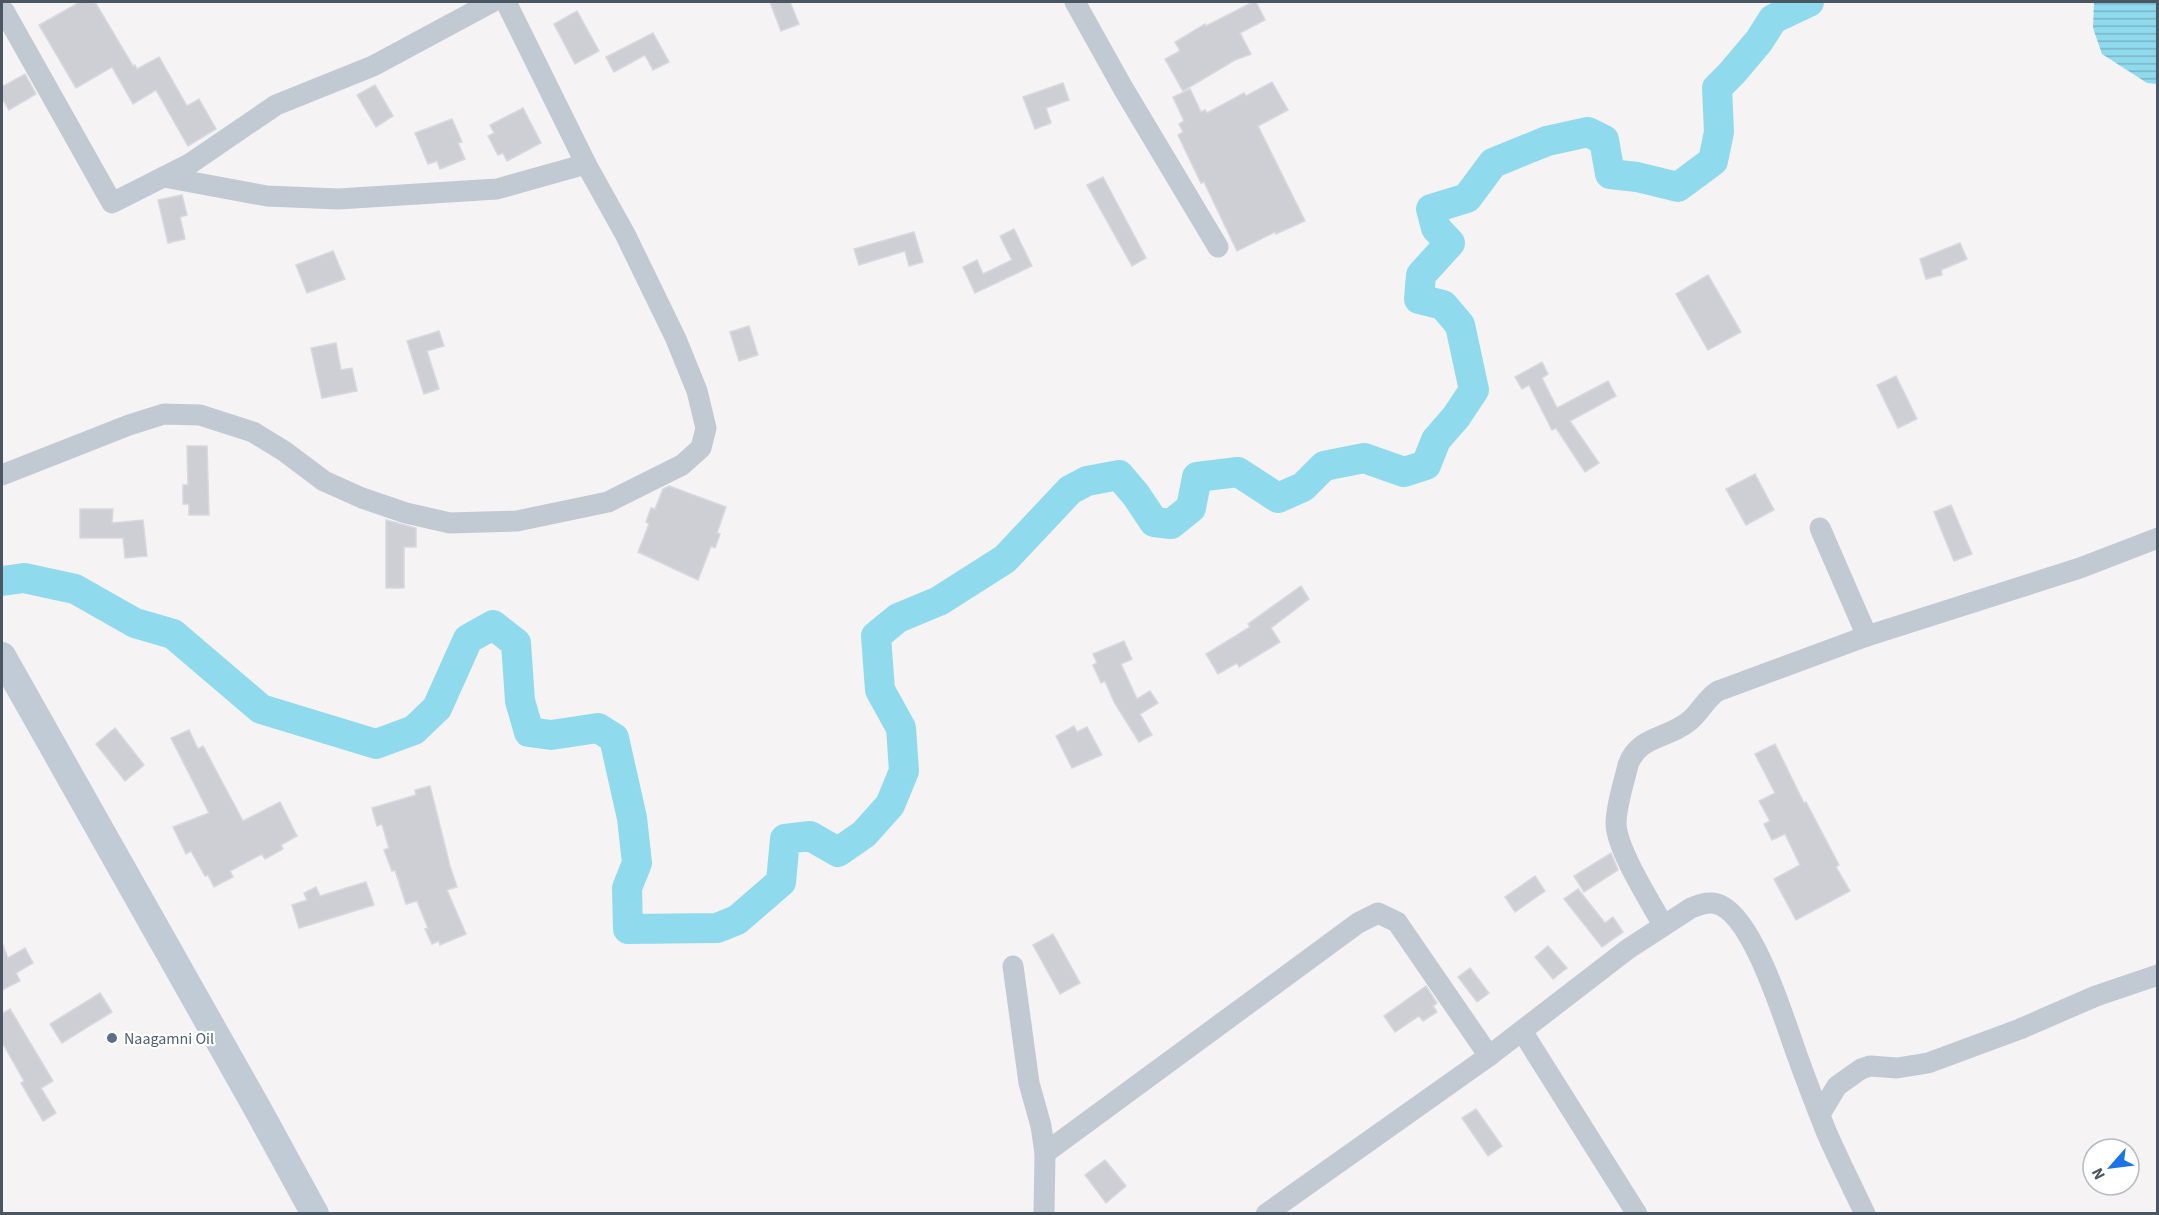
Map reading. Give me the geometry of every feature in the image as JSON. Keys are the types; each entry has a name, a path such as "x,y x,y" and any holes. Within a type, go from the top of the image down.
{"main road":[{"path":"2,656 315,1214"}],"street":[{"path":"9,8 112,203 190,163 276,105 373,66 492,2"},
{"path":"2,475 129,425 164,414 200,415 253,432 284,451 324,481 384,506 450,523 517,521 608,502 682,465 701,448 706,428 697,392 676,339 506,2"},
{"path":"1075,2 1123,88 1218,247"},
{"path":"164,177 267,196 338,200 497,189 586,164"},
{"path":"1820,528 1867,636"},
{"path":"1663,925 1625,854 1616,823 1628,765 1634,751 1690,720 1718,691 1867,636 2080,568 2157,538"},
{"path":"1266,1214 1489,1056 1619,955 1663,925 1697,906 1712,903 1722,906 1740,925 1756,951 1820,1114 1865,1214"},
{"path":"1045,1153 1358,923 1378,914 1396,922 1489,1056"},
{"path":"1013,966 1029,1083 1041,1126 1045,1153 1044,1214"},
{"path":"1820,1114 1837,1086 1861,1069 1870,1066 1897,1068 1928,1063 2020,1029 2096,996 2157,975"},
{"path":"1522,1030 1637,1214"}],"water":[{"path":"2094,2 2157,2 2157,84 2147,83 2102,54 2093,28"}],"building":[{"path":"80,2 95,2 137,69 159,57 187,106 199,99 216,129 188,146 156,90 133,104 112,67 76,88 39,25"},
{"path":"770,2 790,2 799,24 781,31"},
{"path":"1256,2 1265,20 1240,33 1251,54 1235,60 1183,91 1165,59 1180,51 1175,42 1205,24 1206,26"},
{"path":"577,11 599,51 575,64 554,24"},
{"path":"653,33 669,62 653,70 645,55 614,72 606,57"},
{"path":"25,74 36,94 9,110 2,98 2,87"},
{"path":"1272,82 1288,110 1258,126 1305,221 1276,234 1275,232 1237,251 1204,182 1201,183 1178,135 1183,132 1179,124 1184,121 1173,97 1190,89 1201,112 1205,110 1207,113 1244,93 1246,96"},
{"path":"1063,83 1069,100 1046,108 1051,123 1035,129 1023,97"},
{"path":"375,85 393,116 376,127 357,95"},
{"path":"523,108 541,143 507,161 503,153 498,155 488,136 494,133 490,125"},
{"path":"452,119 462,142 458,143 465,159 440,169 437,161 428,164 415,133"},
{"path":"1103,177 1146,258 1132,266 1087,185"},
{"path":"182,195 187,215 180,217 185,239 168,243 158,200"},
{"path":"1014,229 1032,266 975,293 963,267 977,260 983,274 1012,260 1000,236"},
{"path":"914,232 923,262 909,266 905,251 859,265 854,249"},
{"path":"1960,243 1967,259 1941,270 1942,275 1926,279 1920,259"},
{"path":"333,251 345,279 307,293 296,265"},
{"path":"1708,275 1741,332 1708,350 1676,294"},
{"path":"749,326 758,355 739,361 730,332"},
{"path":"439,331 444,346 427,351 439,389 424,394 407,341"},
{"path":"336,343 341,370 352,368 357,391 322,398 311,348"},
{"path":"1542,362 1548,374 1542,378 1557,408 1608,381 1616,396 1570,421 1599,463 1585,472 1556,428 1552,430 1529,385 1522,389 1515,377"},
{"path":"1896,376 1917,419 1898,428 1877,385"},
{"path":"187,446 207,446 209,515 189,515 189,504 183,504 183,485 188,485"},
{"path":"1755,474 1774,510 1746,525 1726,489"},
{"path":"669,486 726,507 717,533 720,534 715,548 711,546 698,580 638,552 649,524 646,522 651,508 655,509 663,489"},
{"path":"1951,505 1972,554 1954,561 1934,512"},
{"path":"80,509 113,509 112,523 143,520 147,556 125,558 123,538 80,538"},
{"path":"386,520 416,528 416,547 404,547 404,588 386,588"},
{"path":"1301,586 1309,599 1271,628 1280,642 1239,667 1237,663 1218,674 1206,654 1250,627 1248,624"},
{"path":"1124,641 1132,659 1121,664 1137,699 1150,691 1158,703 1140,714 1152,735 1139,742 1114,702 1105,681 1101,683 1093,665 1097,663 1093,654"},
{"path":"1074,726 1077,732 1087,727 1102,755 1072,768 1056,736"},
{"path":"115,728 144,765 125,781 96,744"},
{"path":"189,730 198,749 203,746 243,821 280,802 297,836 281,845 283,849 265,859 262,854 230,871 233,877 214,887 191,851 186,854 173,827 209,813 171,738"},
{"path":"1775,744 1804,803 1806,802 1839,865 1836,867 1850,891 1796,920 1774,879 1800,865 1785,834 1772,840 1764,824 1770,821 1759,801 1775,793 1755,754"},
{"path":"430,786 457,887 447,890 466,934 440,945 439,941 432,944 417,901 406,904 395,870 392,871 384,850 389,848 382,824 377,826 372,808 416,795 415,790"},
{"path":"1611,853 1618,870 1584,892 1574,876"},
{"path":"1535,876 1545,891 1515,912 1505,897"},
{"path":"366,882 374,905 299,928 292,905 307,900 304,893 316,887 320,896"},
{"path":"1578,889 1605,923 1613,917 1623,932 1602,947 1564,899"},
{"path":"1053,934 1080,983 1060,994 1033,945"},
{"path":"2,943 8,958 25,948 33,963 16,973 20,981 2,990"},
{"path":"1548,946 1567,968 1553,979 1535,957"},
{"path":"1470,968 1489,993 1477,1002 1458,977"},
{"path":"1426,986 1437,1003 1433,1006 1437,1012 1423,1021 1419,1016 1395,1032 1384,1016"},
{"path":"100,993 112,1012 62,1043 50,1024"},
{"path":"10,1009 53,1081 41,1088 56,1113 43,1121 21,1083 24,1081 2,1042 2,1014"},
{"path":"1476,1109 1502,1146 1488,1156 1462,1118"},
{"path":"1105,1160 1126,1186 1106,1203 1085,1175"}],"waterway":[{"path":"2,581 24,578 75,589 135,623 173,634 261,709 376,744 414,730 437,708 468,639 493,625 516,643 520,701 529,732 551,735 598,728 614,738 632,818 637,863 627,888 628,929 717,928 737,920 781,882 785,839 810,836 838,852 864,834 890,805 904,771 901,728 880,690 876,636 898,618 939,601 1005,559 1070,490 1087,481 1119,475 1154,522 1171,524 1191,508 1197,477 1238,472 1278,498 1303,487 1324,466 1364,458 1404,472 1426,465 1436,440 1456,417 1474,390 1460,325 1443,305 1419,299 1421,275 1450,243 1436,228 1431,209 1467,198 1493,163 1547,141 1588,132 1604,140 1610,174 1637,177 1678,187 1713,161 1719,132 1717,88 1759,41 1773,19 1809,2"}],"place":[{"name":"Naagamni Oil","path":"112,1038"}]}
